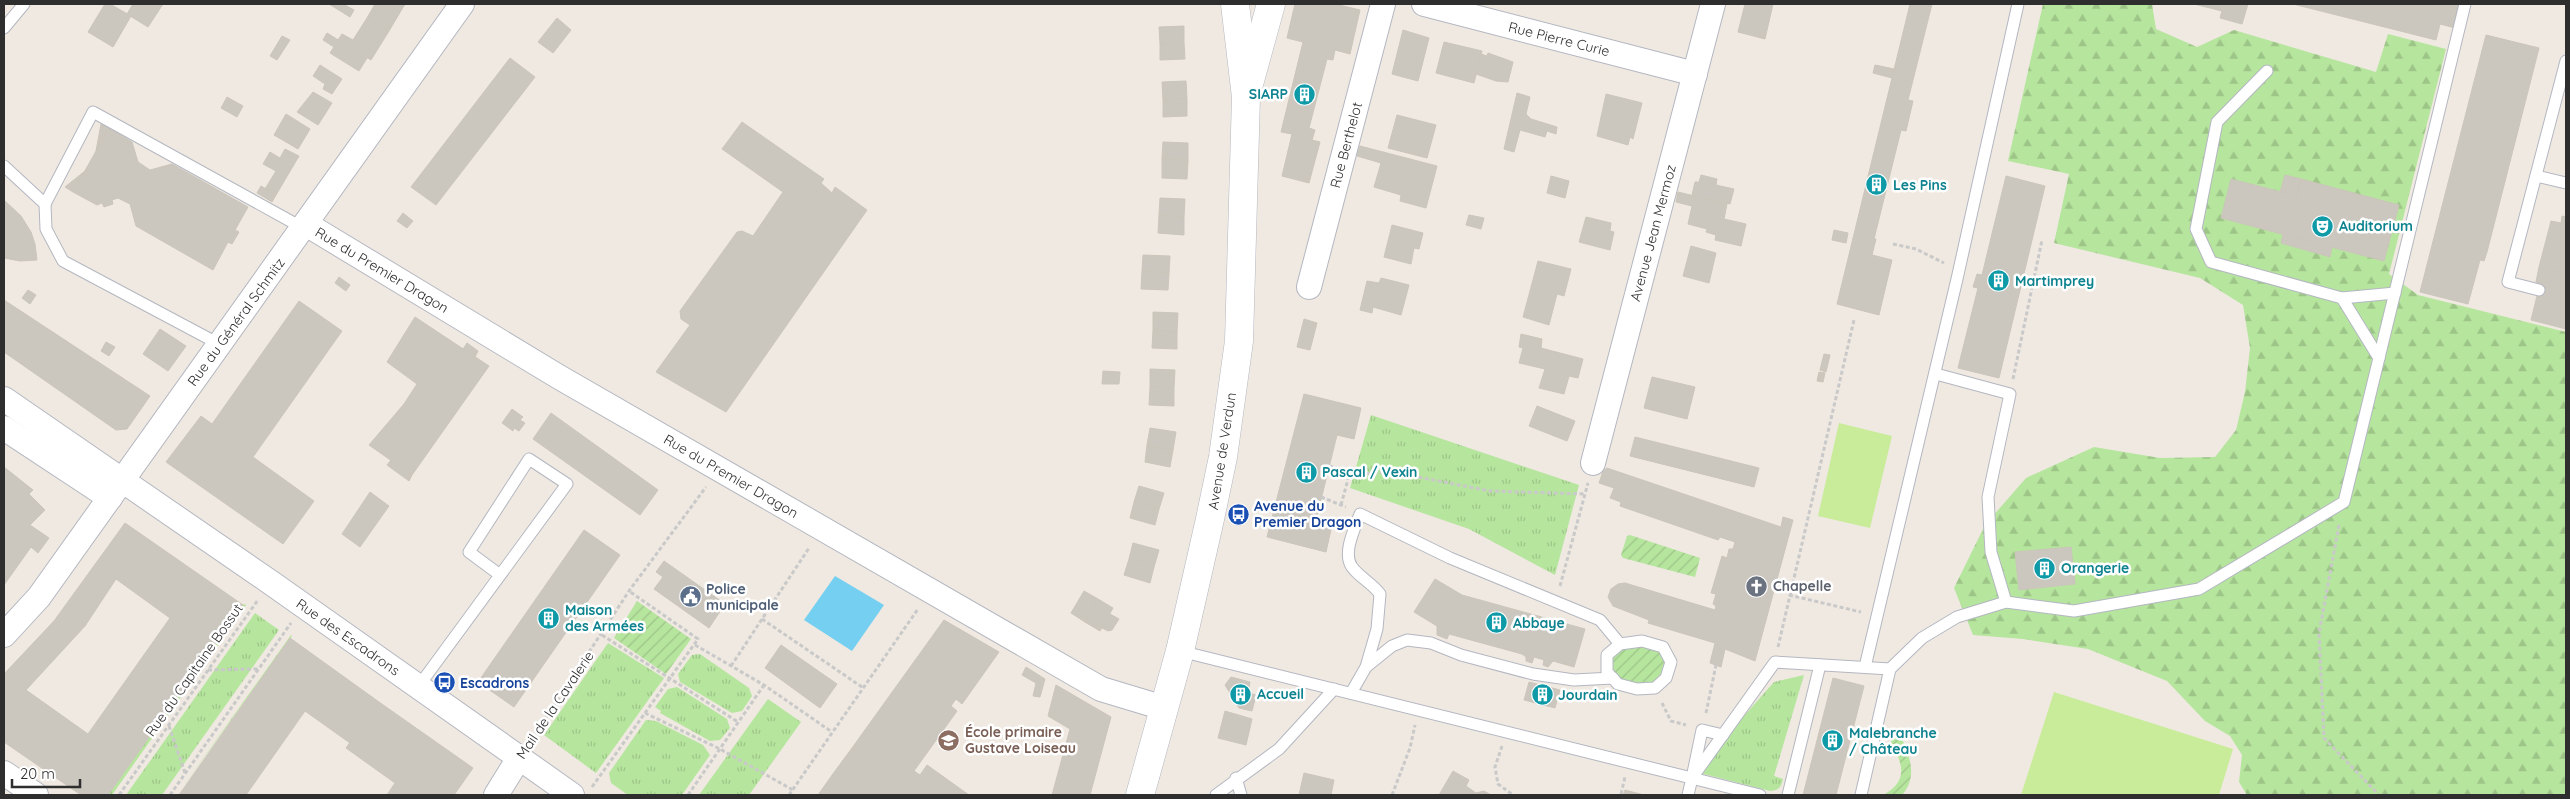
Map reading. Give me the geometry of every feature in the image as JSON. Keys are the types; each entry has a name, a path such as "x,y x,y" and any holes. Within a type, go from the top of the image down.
{"main road":[{"name":"Avenue de Verdun","path":"1140,795 1180,650 1224,458 1239,341 1246,98 1235,4"},
{"name":"Avenue de Verdun","path":"1246,98 1271,4"}],"street":[{"name":"Rue du Général Schmitz","path":"4,635 40,598 462,4"},
{"name":"Rue Berthelot","path":"1309,287 1383,4"},
{"name":"Rue Pierre Curie","path":"1424,4 1695,74"},
{"name":"Avenue Jean Mermoz","path":"1593,463 1713,4"},
{"name":"Rue du Premier Dragon","path":"305,226 559,377 1101,689 1164,708"},
{"path":"4,399 116,489"},
{"path":"4,428 116,489"},
{"name":"Rue des Escadrons","path":"116,489 270,582 572,795"},
{"name":"Mail de la Cavalerie","path":"496,795 519,758"},
{"path":"4,773 36,795"}],"lane":[{"path":"4,28 24,4"},
{"path":"1865,667 1958,279 2018,4"},
{"path":"1861,795 1890,669 1922,638 1957,616 2006,602 2074,611 2199,589 2344,502 2465,4"},
{"path":"2538,290 2508,282 2566,61"},
{"path":"2267,71 2217,122 2196,229 2211,262 2342,298 2395,293"},
{"path":"219,344 63,261 46,229 45,204 94,112 305,226"},
{"path":"4,166 45,204"},
{"path":"2536,176 2566,184"},
{"path":"2342,298 2379,358"},
{"path":"1936,374 2010,394 1988,497 1991,552 2006,602"},
{"path":"418,688 500,575 566,484 529,459 469,552 500,575"},
{"path":"1351,693 1366,667 1377,629 1380,594 1373,584 1352,566 1348,553 1360,514 1450,558 1557,600 1600,620 1620,644"},
{"path":"1366,667 1392,646 1407,640 1431,643 1461,655 1532,674 1574,680 1613,678"},
{"path":"1642,641 1663,647 1672,662 1666,678 1654,688 1637,689 1618,684 1607,672 1607,655 1620,644 1642,641"},
{"path":"1180,650 1760,795"},
{"path":"1692,778 1775,662 1890,669"},
{"path":"1788,795 1820,665"},
{"path":"1216,795 1236,778 1279,750 1334,689"},
{"path":"1688,795 1702,730 1723,735"},
{"path":"1236,778 1241,795"}],"path":[{"path":"2010,394 2042,240"},
{"path":"1893,244 1916,250 1944,262 1958,279"},
{"path":"1775,662 1854,320"},
{"path":"1557,600 1593,463"},
{"path":"1329,466 1360,474 1392,472 1490,492 1585,494"},
{"name":"Mail de la Cavalerie","path":"519,758 629,591 720,469"},
{"path":"1341,505 1350,472"},
{"path":"1321,497 1360,514"},
{"path":"2344,502 2319,633 2324,738 2379,795"},
{"path":"731,666 822,529"},
{"name":"Rue du Capitaine Bossut","path":"119,795 270,582"},
{"path":"595,783 698,639 629,591"},
{"path":"789,795 930,592"},
{"path":"1789,595 1878,616"},
{"path":"170,795 303,606"},
{"path":"762,619 862,688"},
{"path":"602,634 738,722"},
{"path":"695,644 764,685 832,732"},
{"path":"1654,688 1671,722 1702,730 1716,665"},
{"path":"208,670 259,669"},
{"path":"688,795 764,685"},
{"path":"1392,795 1410,748 1418,710"},
{"path":"645,713 720,749 793,790"},
{"path":"169,726 185,773"},
{"path":"1506,732 1495,767 1498,784 1513,795"}],"green space":[{"path":"2043,4 2152,4 2156,29 2197,47 2234,30 2376,72 2388,34 2446,49 2389,274 2418,295 2566,332 2566,795 2247,795 2239,782 2242,755 2230,736 2205,721 2167,681 2088,649 2023,639 1973,635 1954,588 1985,525 2026,478 2094,447 2160,458 2215,457 2236,430 2245,392 2250,348 2243,305 2200,278 2054,243 2069,174 2008,161"},
{"path":"1371,415 1579,485 1555,575 1469,529 1350,488"},
{"path":"1839,423 1892,436 1870,528 1818,516"},
{"path":"1630,535 1700,558 1695,577 1623,558 1621,555 1627,536"},
{"path":"637,601 691,639 666,674 614,638"},
{"path":"244,604 246,605 112,795 108,795"},
{"path":"255,613 279,630 162,795 126,795"},
{"path":"291,635 292,636 177,795"},
{"path":"608,643 664,678 596,773 544,735"},
{"path":"1641,644 1661,649 1669,662 1664,677 1654,686 1620,681 1609,672 1609,656 1621,646"},
{"path":"700,654 749,688 752,696 742,711 732,713 680,682 678,674 692,655"},
{"path":"1804,675 1774,776 1783,779 1780,788 1770,791 1700,773 1728,734 1774,682"},
{"path":"677,687 727,719 730,728 720,740 710,741 660,713 661,711 655,707 668,689"},
{"path":"2054,692 2233,749 2219,795 2021,795"},
{"path":"768,699 801,722 749,795 699,795"},
{"path":"646,720 656,721 703,745 710,755 682,795 628,795 611,783 609,773"},
{"path":"1894,730 1904,733 1902,739 1910,761 1910,782 1902,795 1883,795 1897,784 1900,778 1901,765 1891,742"}],"water":[{"path":"835,576 884,605 852,651 804,620"}],"building":[{"path":"105,4 110,4 131,16 113,47 88,32"},
{"path":"133,4 163,4 148,27 127,14"},
{"path":"329,4 343,4 354,10 350,17"},
{"path":"375,4 405,4 389,31 367,18"},
{"name":"SIARP","path":"1295,4 1335,4 1360,10 1350,54 1335,50 1333,60 1327,59 1309,128 1315,130 1312,140 1320,142 1309,183 1282,176 1292,134 1281,132 1303,42 1287,38"},
{"path":"1745,4 1773,4 1765,39 1738,32"},
{"name":"Les Pins","path":"1910,4 1932,4 1908,100 1913,101 1906,131 1901,130 1874,239 1876,239 1872,255 1892,260 1879,315 1837,304"},
{"path":"2194,4 2248,4 2242,24 2220,18 2222,11"},
{"path":"2293,4 2461,4 2455,28 2440,24 2436,40"},
{"path":"367,18 389,31 371,60 338,40 342,34 353,40"},
{"path":"557,18 571,30 553,53 538,42"},
{"path":"1184,26 1184,43 1160,44 1159,27"},
{"path":"1403,30 1429,38 1418,81 1392,74"},
{"path":"327,33 367,58 359,71 330,53 334,47 323,40"},
{"path":"2486,35 2539,48 2487,252 2484,261 2480,260 2468,304 2420,292"},
{"path":"282,36 290,40 277,60 270,56"},
{"path":"1444,42 1482,51 1474,83 1436,73"},
{"path":"1184,43 1185,59 1160,60 1160,44"},
{"path":"1488,53 1513,62 1508,82 1496,81 1476,74 1481,54 1487,56"},
{"path":"510,58 535,77 436,205 411,187"},
{"path":"320,65 342,79 332,94 323,89 325,84 313,76"},
{"path":"1875,65 1894,69 1892,78 1873,73"},
{"path":"1186,81 1187,99 1163,100 1162,82"},
{"path":"313,92 332,103 318,125 297,112"},
{"path":"1517,93 1530,97 1526,114 1531,119 1557,127 1556,134 1547,131 1545,137 1520,130 1514,152 1504,149"},
{"path":"1606,94 1642,103 1633,139 1630,137 1628,145 1597,136"},
{"path":"227,97 243,106 237,117 221,108"},
{"path":"1187,99 1187,116 1163,117 1163,100"},
{"path":"286,114 310,129 298,149 274,135"},
{"path":"1397,115 1436,125 1427,158 1388,148"},
{"path":"742,122 824,179 821,183 832,193 835,187 867,210 726,412 656,372 690,325 681,319 680,311 737,232 742,231 753,236 783,192 722,149"},
{"path":"101,124 109,128 96,151"},
{"path":"109,128 132,142 138,162 150,170 172,164 248,207 235,230 239,232 232,244 228,242 213,270 136,226 130,204 118,198 112,200 113,204 104,207 102,203 97,205 73,192"},
{"path":"1163,142 1188,143 1188,160 1162,159"},
{"path":"1360,146 1437,166 1426,208 1400,201 1401,195 1374,187 1381,163 1357,156"},
{"path":"285,149 299,156 276,195 265,189 276,171 263,164 270,152 280,158"},
{"path":"1162,159 1188,160 1187,179 1162,178"},
{"path":"85,171 73,192 65,187"},
{"path":"1701,175 1717,179 1716,185 1734,189 1730,204 1692,195 1695,182 1699,182"},
{"path":"2285,175 2301,179 2297,196 2280,192"},
{"path":"1551,176 1569,181 1565,198 1547,193"},
{"name":"Martimprey","path":"2006,176 2045,186 1999,378 1958,368 1978,288 1973,287 1977,274 1982,275"},
{"name":"Auditorium","path":"2231,179 2297,196 2301,179 2399,205 2384,261 2221,218"},
{"path":"261,186 276,195 272,202 257,193"},
{"path":"1678,192 1727,204 1724,219 1746,224 1741,246 1715,240 1716,235 1706,232 1707,229 1688,224 1692,206 1676,202"},
{"path":"1160,198 1185,199 1184,217 1159,215"},
{"path":"4,200 21,216 31,232 37,260 20,261 4,258"},
{"path":"403,213 413,221 407,228 397,221"},
{"path":"1159,215 1184,217 1184,235 1158,233"},
{"path":"1469,215 1484,218 1481,229 1466,225"},
{"path":"2562,216 2566,217 2566,274 2539,267 2551,221 2561,223"},
{"path":"1586,217 1611,223 1610,231 1614,232 1610,250 1579,242"},
{"path":"1392,225 1423,233 1419,249 1414,248 1411,264 1384,257"},
{"path":"1834,230 1848,233 1846,243 1832,240"},
{"path":"2283,234 2332,247 2330,257 2281,243"},
{"path":"1691,246 1716,253 1709,283 1683,276"},
{"path":"1143,255 1170,256 1169,273 1142,271"},
{"path":"1538,261 1571,269 1564,296 1557,294 1549,325 1523,317"},
{"path":"2539,267 2566,274 2566,329 2531,320 2540,284 2536,282"},
{"path":"1142,271 1169,273 1168,290 1141,289"},
{"path":"339,277 350,285 346,291 335,283"},
{"path":"1381,278 1409,285 1401,315 1373,307 1372,313 1360,310 1367,281 1379,283"},
{"path":"28,290 36,295 30,304 22,298"},
{"path":"4,300 150,396 127,429 116,430 4,352"},
{"path":"299,301 342,331 253,457 314,501 283,544 166,462 201,416 212,424"},
{"path":"1153,312 1178,313 1177,332 1153,330"},
{"path":"415,317 489,366 412,475 369,445 404,404 417,384 387,362"},
{"path":"1304,319 1317,323 1310,350 1297,347"},
{"path":"160,329 186,346 168,371 143,354"},
{"path":"1153,330 1177,332 1177,349 1152,348"},
{"path":"1521,334 1542,339 1541,348 1583,359 1578,378 1569,376 1564,394 1539,388 1545,369 1519,363 1523,348 1519,347"},
{"path":"106,342 115,347 109,356 101,351"},
{"path":"467,343 478,351 475,357 463,349"},
{"path":"1824,354 1830,355 1826,372 1820,370"},
{"path":"1150,369 1175,370 1174,388 1150,387"},
{"path":"1103,371 1120,372 1119,384 1102,384"},
{"path":"1819,372 1825,373 1823,382 1817,381"},
{"path":"1652,377 1695,387 1687,419 1644,408"},
{"path":"1150,387 1174,388 1174,406 1149,405"},
{"name":"Pascal / Vexin","path":"1304,394 1361,408 1354,439 1337,435 1316,520 1332,525 1326,552 1267,537"},
{"path":"1537,406 1575,421 1567,441 1529,426"},
{"path":"512,409 523,417 520,420 525,423 519,431 514,428 513,431 502,423"},
{"path":"551,413 658,490 640,515 533,439"},
{"path":"1150,428 1176,432 1173,450 1147,445"},
{"path":"1635,437 1759,468 1754,487 1630,456"},
{"path":"1147,445 1173,450 1170,467 1145,462"},
{"path":"391,460 412,475 409,481 387,465"},
{"path":"4,467 33,490 29,494 45,510 30,525 49,538 38,553 31,547 4,585"},
{"path":"1607,468 1781,527 1783,517 1793,520 1755,661 1725,649 1721,667 1710,663 1715,643 1648,623 1649,620 1613,606 1608,597 1611,589 1618,584 1625,583 1715,610 1716,606 1713,604 1716,594 1711,593 1722,556 1727,558 1729,549 1733,549 1735,542 1720,537 1718,540 1620,506 1621,502 1610,498 1614,488 1599,483 1603,471"},
{"path":"1139,486 1164,493 1159,509 1134,502"},
{"path":"370,492 389,506 360,547 342,534"},
{"path":"1134,502 1159,509 1155,525 1130,518"},
{"path":"125,523 243,605 108,795 81,795 4,742 4,674 54,621","holes":["116,579 170,618 88,734 26,690 85,626"]},
{"name":"Maison des Armées","path":"584,530 620,555 514,707 478,682"},
{"path":"1133,543 1159,550 1154,567 1129,559"},
{"name":"Orangerie","path":"2071,547 2075,584 2019,590 2015,552"},
{"path":"1129,559 1154,567 1150,583 1124,575"},
{"name":"Police municipale","path":"664,561 725,604 709,628 654,589 663,577 656,572"},
{"name":"Abbaye","path":"1435,579 1462,595 1585,629 1574,667 1553,661 1548,667 1543,665 1544,660 1534,657 1532,663 1526,661 1526,657 1522,654 1449,634 1447,639 1437,635 1437,626 1414,612"},
{"path":"1084,591 1098,599 1085,622 1071,613"},
{"path":"1098,599 1113,608 1100,631 1085,622"},
{"path":"1110,614 1119,619 1112,630 1108,631 1102,628"},
{"path":"944,620 999,652 962,704 956,699 951,706 957,711 914,771 920,775 927,765 969,795 818,795 835,771 848,780 864,757 852,748"},
{"path":"290,638 379,702 350,743 305,711 246,795 179,795"},
{"path":"781,645 837,684 820,708 765,668"},
{"path":"1026,667 1045,679 1040,697 1033,696 1036,683 1022,675"},
{"name":"Accueil","path":"1231,677 1250,682 1248,693 1256,695 1252,711 1239,708 1225,685"},
{"name":"Malebranche / Château","path":"1833,678 1864,686 1836,795 1803,795"},
{"name":"Jourdain","path":"1529,682 1560,690 1555,708 1524,700"},
{"path":"1056,685 1111,717 1090,795 1052,795 1070,729 1048,716"},
{"path":"379,702 473,768 454,795 387,795 395,783 346,748"},
{"path":"1225,711 1252,719 1246,745 1218,738"},
{"path":"852,748 864,757 848,780 835,771"},
{"path":"1453,771 1469,780 1466,786 1476,793 1484,791 1491,795 1439,795"},
{"path":"1304,773 1334,780 1331,795 1299,795"},
{"path":"1625,790 1644,795 1623,795"}],"place":[{"name":"SIARP","path":"1304,94"},
{"name":"Les Pins","path":"1877,185"},
{"name":"Auditorium","path":"2323,226"},
{"name":"Martimprey","path":"1999,281"},
{"name":"Pascal / Vexin","path":"1306,472"},
{"name":"Avenue du Premier Dragon","path":"1238,514"},
{"name":"Orangerie","path":"2045,568"},
{"name":"Chapelle","path":"1757,586"},
{"name":"Police municipale","path":"690,597"},
{"name":"Maison des Armées","path":"549,618"},
{"name":"Abbaye","path":"1497,623"},
{"name":"Escadrons","path":"444,683"},
{"name":"Accueil","path":"1241,694"},
{"name":"Jourdain","path":"1542,695"},
{"name":"École primaire Gustave Loiseau","path":"949,740"},
{"name":"Malebranche / Château","path":"1833,741"}]}
